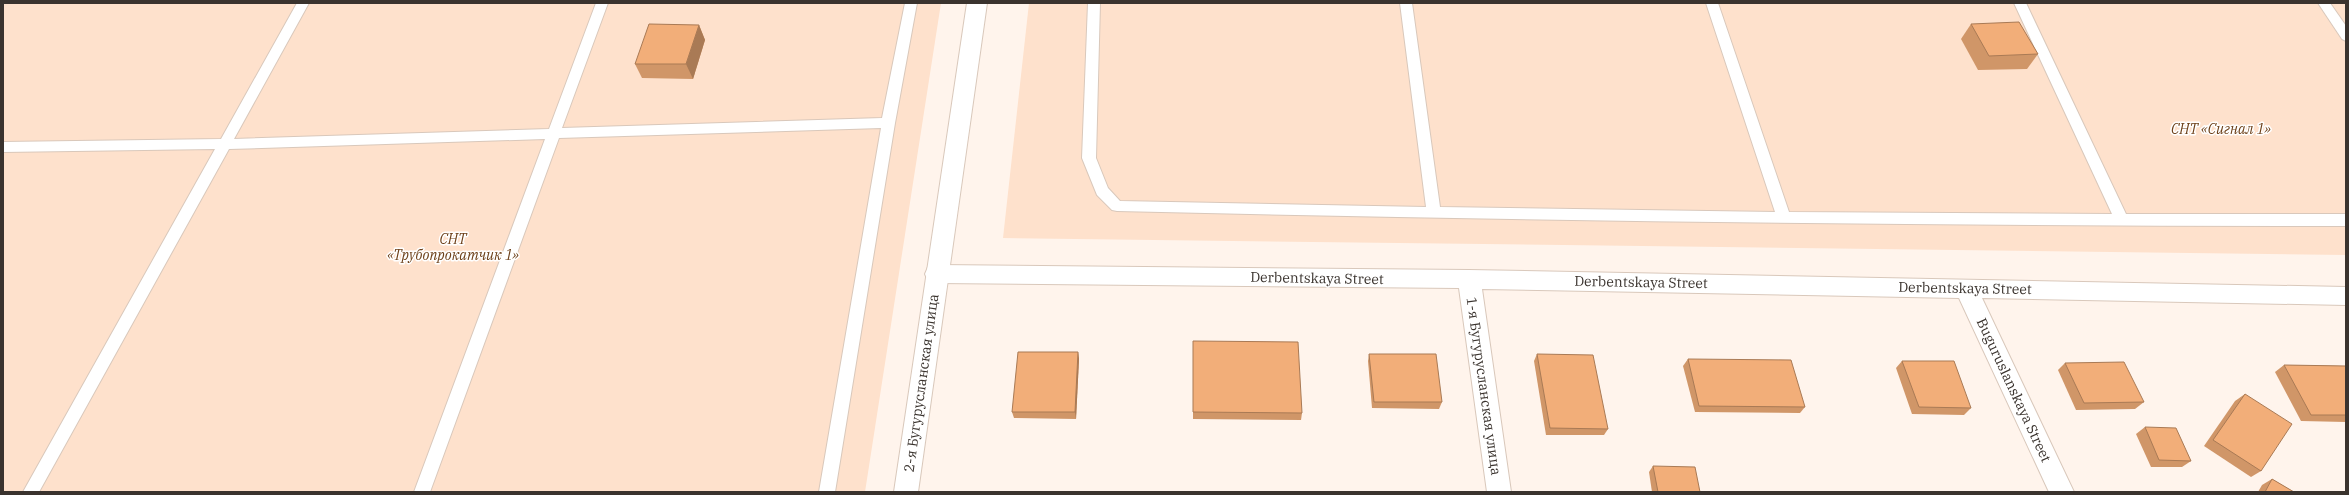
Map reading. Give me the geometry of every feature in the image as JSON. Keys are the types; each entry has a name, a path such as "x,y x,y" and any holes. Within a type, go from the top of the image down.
{"street":[{"name":"2-я Бугурусланская улица","path":"906,492 936,274 977,3"},
{"name":"Derbentskaya Street","path":"936,274 1469,279 2346,296"},
{"name":"1-я Бугурусланская улица","path":"1469,279 1499,492"},
{"name":"Buguruslanskaya Street","path":"1966,288 2062,492"}],"lane":[{"path":"31,492 303,3"},
{"path":"422,492 602,3"},
{"path":"827,492 888,123 911,3"},
{"path":"1094,3 1089,158 1102,191 1117,206 1434,214 2122,221 2346,220"},
{"path":"1406,3 1434,214"},
{"path":"1712,3 1784,217"},
{"path":"2020,3 2122,221"},
{"path":"2324,3 2346,36"},
{"path":"3,147 224,144 888,123"}],"green space":[{"name":"СНТ «Трубопрокатчик 1»","path":"3,3 941,3 865,492 3,492"},
{"name":"СНТ «Сигнал 1»","path":"1029,3 2346,3 2346,255 1003,238"}],"building":[{"path":"2019,22 2038,54 1989,56 1971,24"},
{"path":"649,24 699,25 686,64 635,64"},
{"path":"1193,341 1298,342 1302,413 1193,412"},
{"path":"1018,352 1078,352 1075,412 1012,412"},
{"path":"1369,354 1436,354 1442,402 1374,402"},
{"path":"1537,354 1593,355 1608,429 1550,428"},
{"path":"1688,359 1791,360 1805,407 1699,406"},
{"path":"1902,361 1954,361 1971,408 1919,407"},
{"path":"2124,362 2144,402 2084,403 2065,363"},
{"path":"2284,365 2346,366 2346,415 2311,415"},
{"path":"2245,394 2292,424 2261,471 2213,440"},
{"path":"2145,427 2176,428 2191,461 2159,460"},
{"path":"1653,466 1695,467 1700,492 1658,492"},
{"path":"2272,479 2294,492 2265,492"}]}
